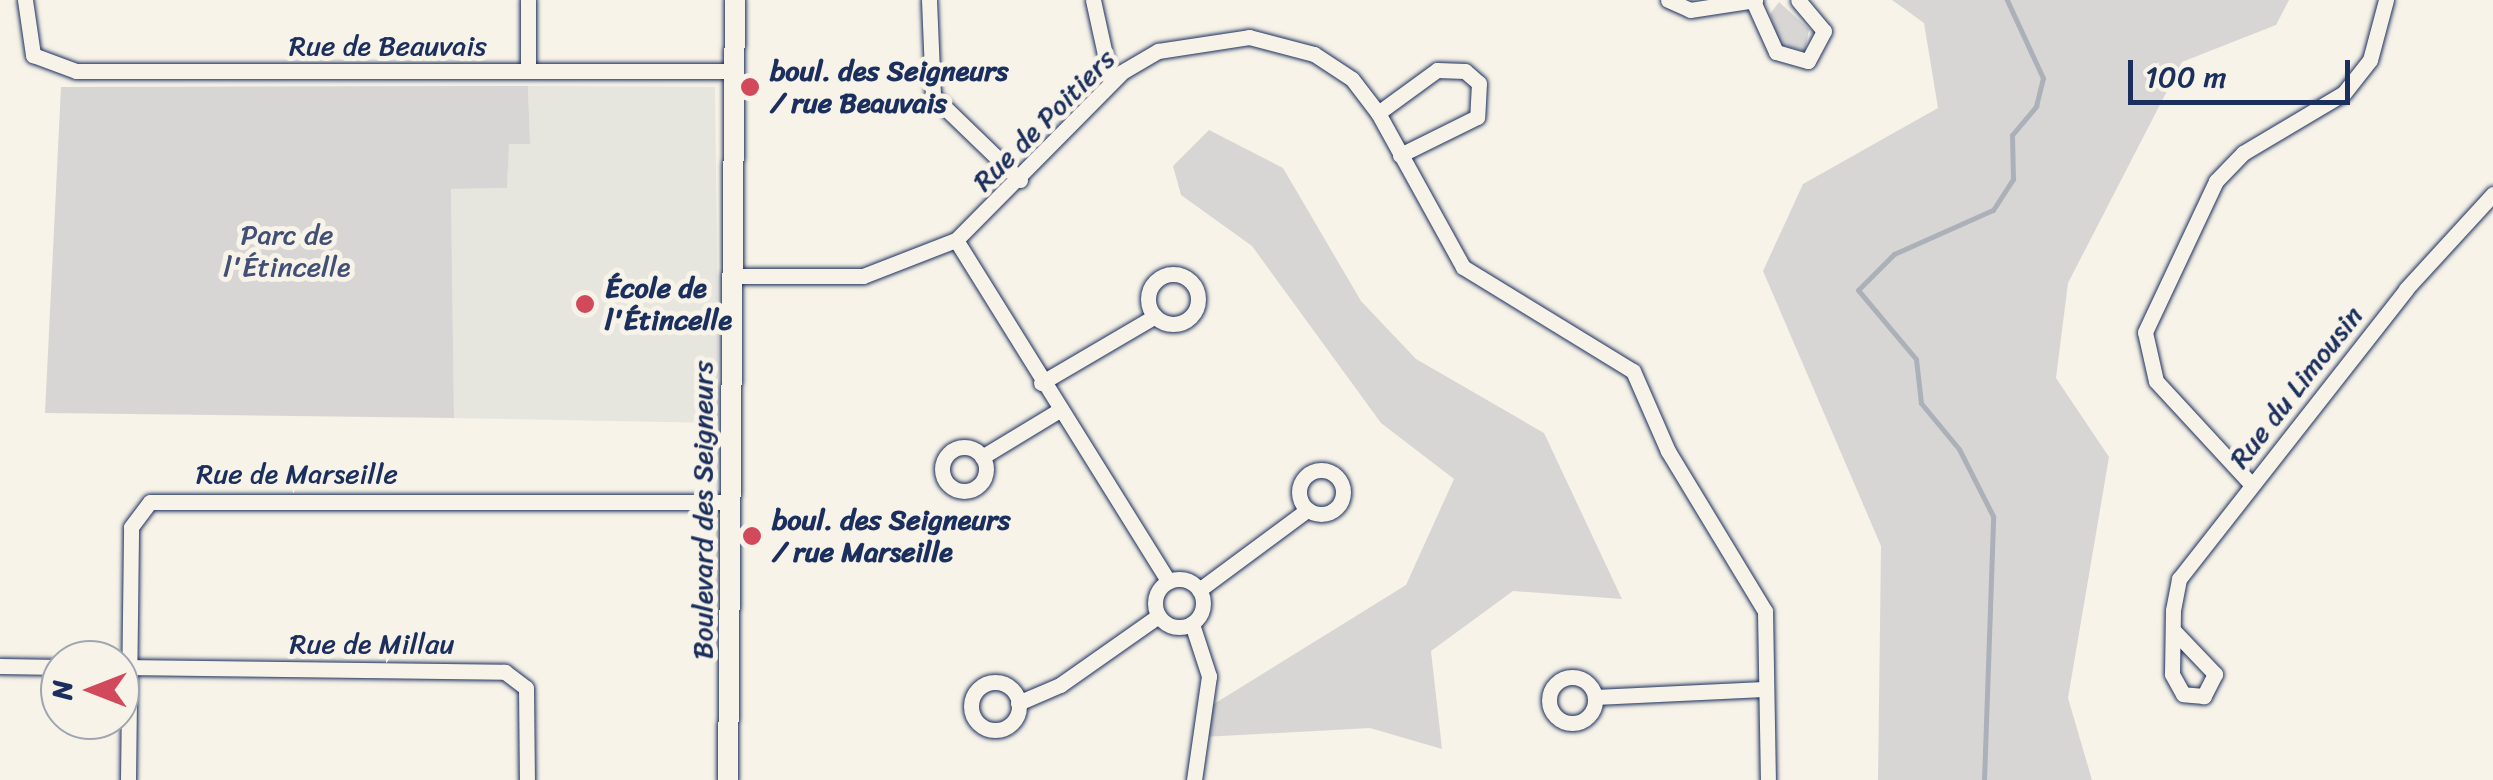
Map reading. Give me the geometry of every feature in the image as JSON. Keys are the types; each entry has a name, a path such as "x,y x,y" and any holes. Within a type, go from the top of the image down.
{"street":[{"name":"Rue de Beauvais","path":"25,0 42,64 734,71"},
{"path":"528,0 528,71"},
{"name":"Boulevard des Seigneurs","path":"728,780 735,0"},
{"path":"929,0 933,96 1020,180"},
{"path":"1092,0 1112,82"},
{"path":"1668,0 1690,10 1754,0 1776,52 1808,61 1824,31 1798,0"},
{"path":"2251,484 2156,381 2145,332 2216,181 2243,153 2344,93 2370,60 2386,0"},
{"name":"Rue de Poitiers","path":"733,276 862,276 956,240 1020,180 1112,82 1174,46 1249,37 1333,65 1378,113 1463,268 1633,370 1668,451 1760,598 1768,780"},
{"path":"1378,113 1437,70 1466,71 1478,84 1477,116 1400,155"},
{"name":"Rue du Limousin","path":"2173,630 2179,579 2251,484 2493,194"},
{"path":"956,240 1058,411 1168,581 1199,590"},
{"path":"1041,383 1155,316"},
{"path":"982,457 1058,411"},
{"name":"Rue de Marseille","path":"125,640 131,527 150,502 731,502"},
{"path":"1199,590 1308,510"},
{"path":"1158,616 1157,592 1168,581"},
{"path":"1158,616 1177,628 1192,624 1203,604 1199,590"},
{"path":"1018,702 1060,685 1158,616"},
{"path":"1192,624 1209,676 1194,780"},
{"path":"0,666 40,667"},
{"name":"Rue de Millau","path":"140,667 505,672 526,688 527,780"},
{"path":"1595,697 1764,689"},
{"name":"Rue de Marseille","path":"127,740 128,780"}],"shaded area":[{"name":"École de l'Étincelle","path":"528,86 715,87 719,423 454,418 451,189 507,188 508,144 530,143"}],"green space":[{"path":"1892,0 2289,0 2276,25 2182,62 2068,283 2056,378 2109,457 2068,698 2092,780 1878,780 1881,546 1763,271 1803,184 1938,108 1924,23"},
{"path":"1779,2 1809,29 1805,51 1780,45 1770,14"},
{"name":"Parc de l'Étincelle","path":"528,86 530,144 509,144 507,188 451,189 454,418 45,413 61,87"},
{"path":"1209,130 1283,168 1361,301 1416,359 1544,433 1622,599 1513,591 1431,651 1442,749 1370,728 1203,737 1209,707 1406,585 1454,479 1381,423 1252,246 1181,195 1173,166"}],"waterway":[{"path":"1984,780 1993,516 1959,449 1921,403 1916,359 1858,290 1894,254 1993,210 2013,179 2012,135 2036,106 2043,78 2007,0"}],"place":[{"name":"boul. des Seigneurs / rue Beauvais","path":"750,87"},
{"name":"École de l'Étincelle","path":"585,304"},
{"name":"boul. des Seigneurs / rue Marseille","path":"752,536"}]}
